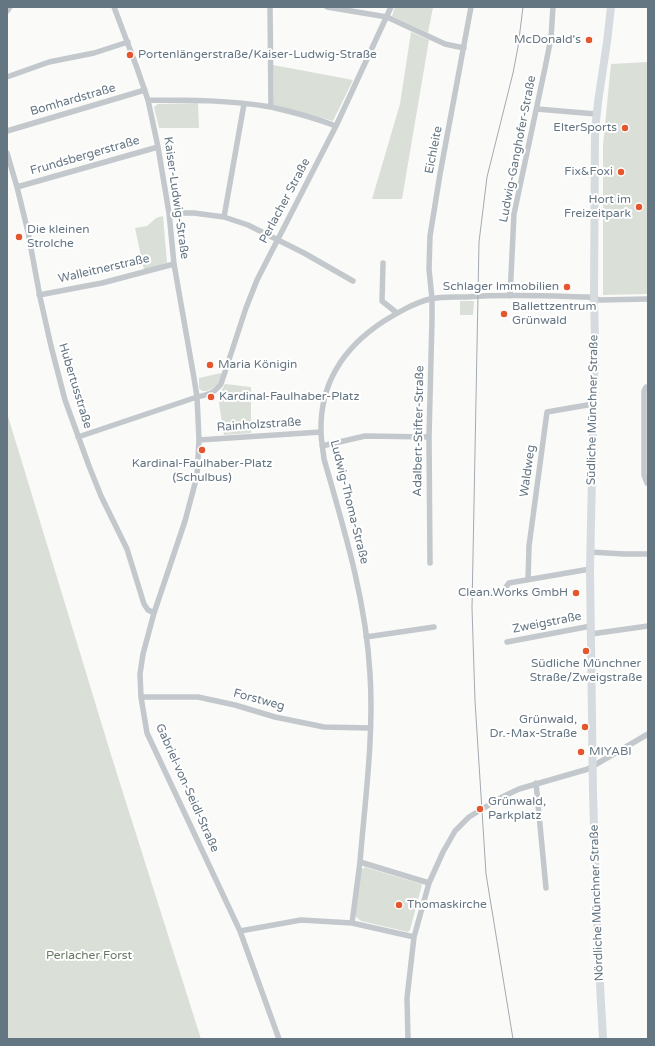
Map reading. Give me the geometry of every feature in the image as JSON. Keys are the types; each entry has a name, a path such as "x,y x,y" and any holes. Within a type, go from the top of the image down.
{"main road":[{"name":"Südliche Münchner Straße","path":"593,766 590,552 595,340 594,186 596,114 611,7"},
{"name":"Nördliche Münchner Straße","path":"593,766 598,948 603,1039"}],"street":[{"path":"7,11 10,7"},
{"name":"Kaiser-Ludwig-Straße","path":"114,7 148,100 158,147 169,213 174,264 197,397"},
{"path":"270,7 271,108"},
{"path":"327,7 387,17 445,44 464,48"},
{"name":"Perlacher Straße","path":"78,437 214,392 221,384 246,308 257,280 336,126 391,7"},
{"name":"Eichleite","path":"432,298 429,269 430,236 471,7"},
{"name":"Ludwig-Ganghofer-Straße","path":"510,296 514,214 537,109 550,38 553,7"},
{"path":"7,77 49,62 94,52 128,42"},
{"name":"Bomhardstraße","path":"7,131 145,90"},
{"path":"148,100 197,100 244,104 271,108 316,119 336,126"},
{"path":"224,217 244,104"},
{"path":"537,109 596,114"},
{"name":"Frundsbergerstraße","path":"17,187 158,147"},
{"name":"Hubertusstraße","path":"7,153 28,232 39,295 64,394 78,437 101,496 127,549 144,604 148,610 154,613"},
{"path":"169,213 224,217 248,224 353,281"},
{"path":"383,262 382,301 397,313"},
{"name":"Walleitnerstraße","path":"39,295 102,283 174,264"},
{"name":"Ludwig-Thoma-Straße","path":"352,923 360,862 370,728 370,675 358,584 322,446 321,432 327,388 342,359 364,334 413,304 432,298 588,296 600,300 648,299"},
{"name":"Adalbert-Stifter-Straße","path":"430,563 429,437 432,298"},
{"path":"647,483 644,475 644,391 646,387 648,387"},
{"name":"Gabriel-von-Seidl-Straße","path":"197,397 199,440 197,476 183,528 154,613 143,654 140,674 142,697 147,733 240,931 279,1039"},
{"name":"Waldweg","path":"528,580 529,546 547,412 593,404"},
{"name":"Rainholzstraße","path":"199,440 321,432"},
{"path":"322,446 365,436 429,437"},
{"path":"590,552 648,554"},
{"path":"506,587 509,583 590,569"},
{"name":"Zweigstraße","path":"507,642 591,630 648,626"},
{"path":"366,637 434,628"},
{"name":"Forstweg","path":"142,697 198,697 235,705 275,717 324,727 370,728"},
{"path":"408,1039 407,998 414,937 429,883 449,839 463,822 502,797 519,789 588,769 648,734"},
{"path":"536,784 546,888"},
{"path":"360,862 429,883"},
{"path":"240,931 301,920 352,923 414,937"}],"green space":[{"path":"395,7 433,7 428,33 392,16"},
{"path":"411,32 429,40 402,199 372,199 400,104"},
{"path":"648,62 648,294 603,295 603,145 611,64"},
{"path":"273,65 353,80 333,121 274,105"},
{"path":"198,103 199,128 159,128 154,107 158,104"},
{"path":"163,216 167,263 144,270 135,228 147,226 156,218"},
{"path":"460,301 474,301 473,315 460,315"},
{"name":"Kardinal-Faulhaber-Platz","path":"221,373 223,375 222,378 212,388 202,391 199,388 199,378"},
{"path":"225,384 251,387 251,433 224,435 218,397"},
{"name":"Perlacher Forst","path":"7,413 112,758 201,1039 7,1039"},
{"path":"365,867 422,885 410,930 408,932 361,921 356,917 355,914 361,870"}],"tram line":[{"path":"513,1039 486,874 475,701 472,608 479,242 487,177 513,73 523,7"}],"place":[{"name":"McDonald's","path":"589,40"},
{"name":"Portenlängerstraße/Kaiser-Ludwig-Straße","path":"130,55"},
{"name":"ElterSports","path":"625,128"},
{"name":"Fix&Foxi","path":"621,172"},
{"name":"Hort im Freizeitpark","path":"639,207"},
{"name":"Die kleinen Strolche","path":"19,237"},
{"name":"Schlager Immobilien","path":"567,287"},
{"name":"Ballettzentrum Grünwald","path":"504,314"},
{"name":"Maria Königin","path":"210,365"},
{"name":"Kardinal-Faulhaber-Platz","path":"211,397"},
{"name":"Kardinal-Faulhaber-Platz (Schulbus)","path":"202,450"},
{"name":"Clean.Works GmbH","path":"576,593"},
{"name":"Südliche Münchner Straße/Zweigstraße","path":"586,651"},
{"name":"Grünwald, Dr.-Max-Straße","path":"585,727"},
{"name":"MIYABI","path":"581,752"},
{"name":"Grünwald, Parkplatz","path":"480,809"},
{"name":"Thomaskirche","path":"399,905"}]}
